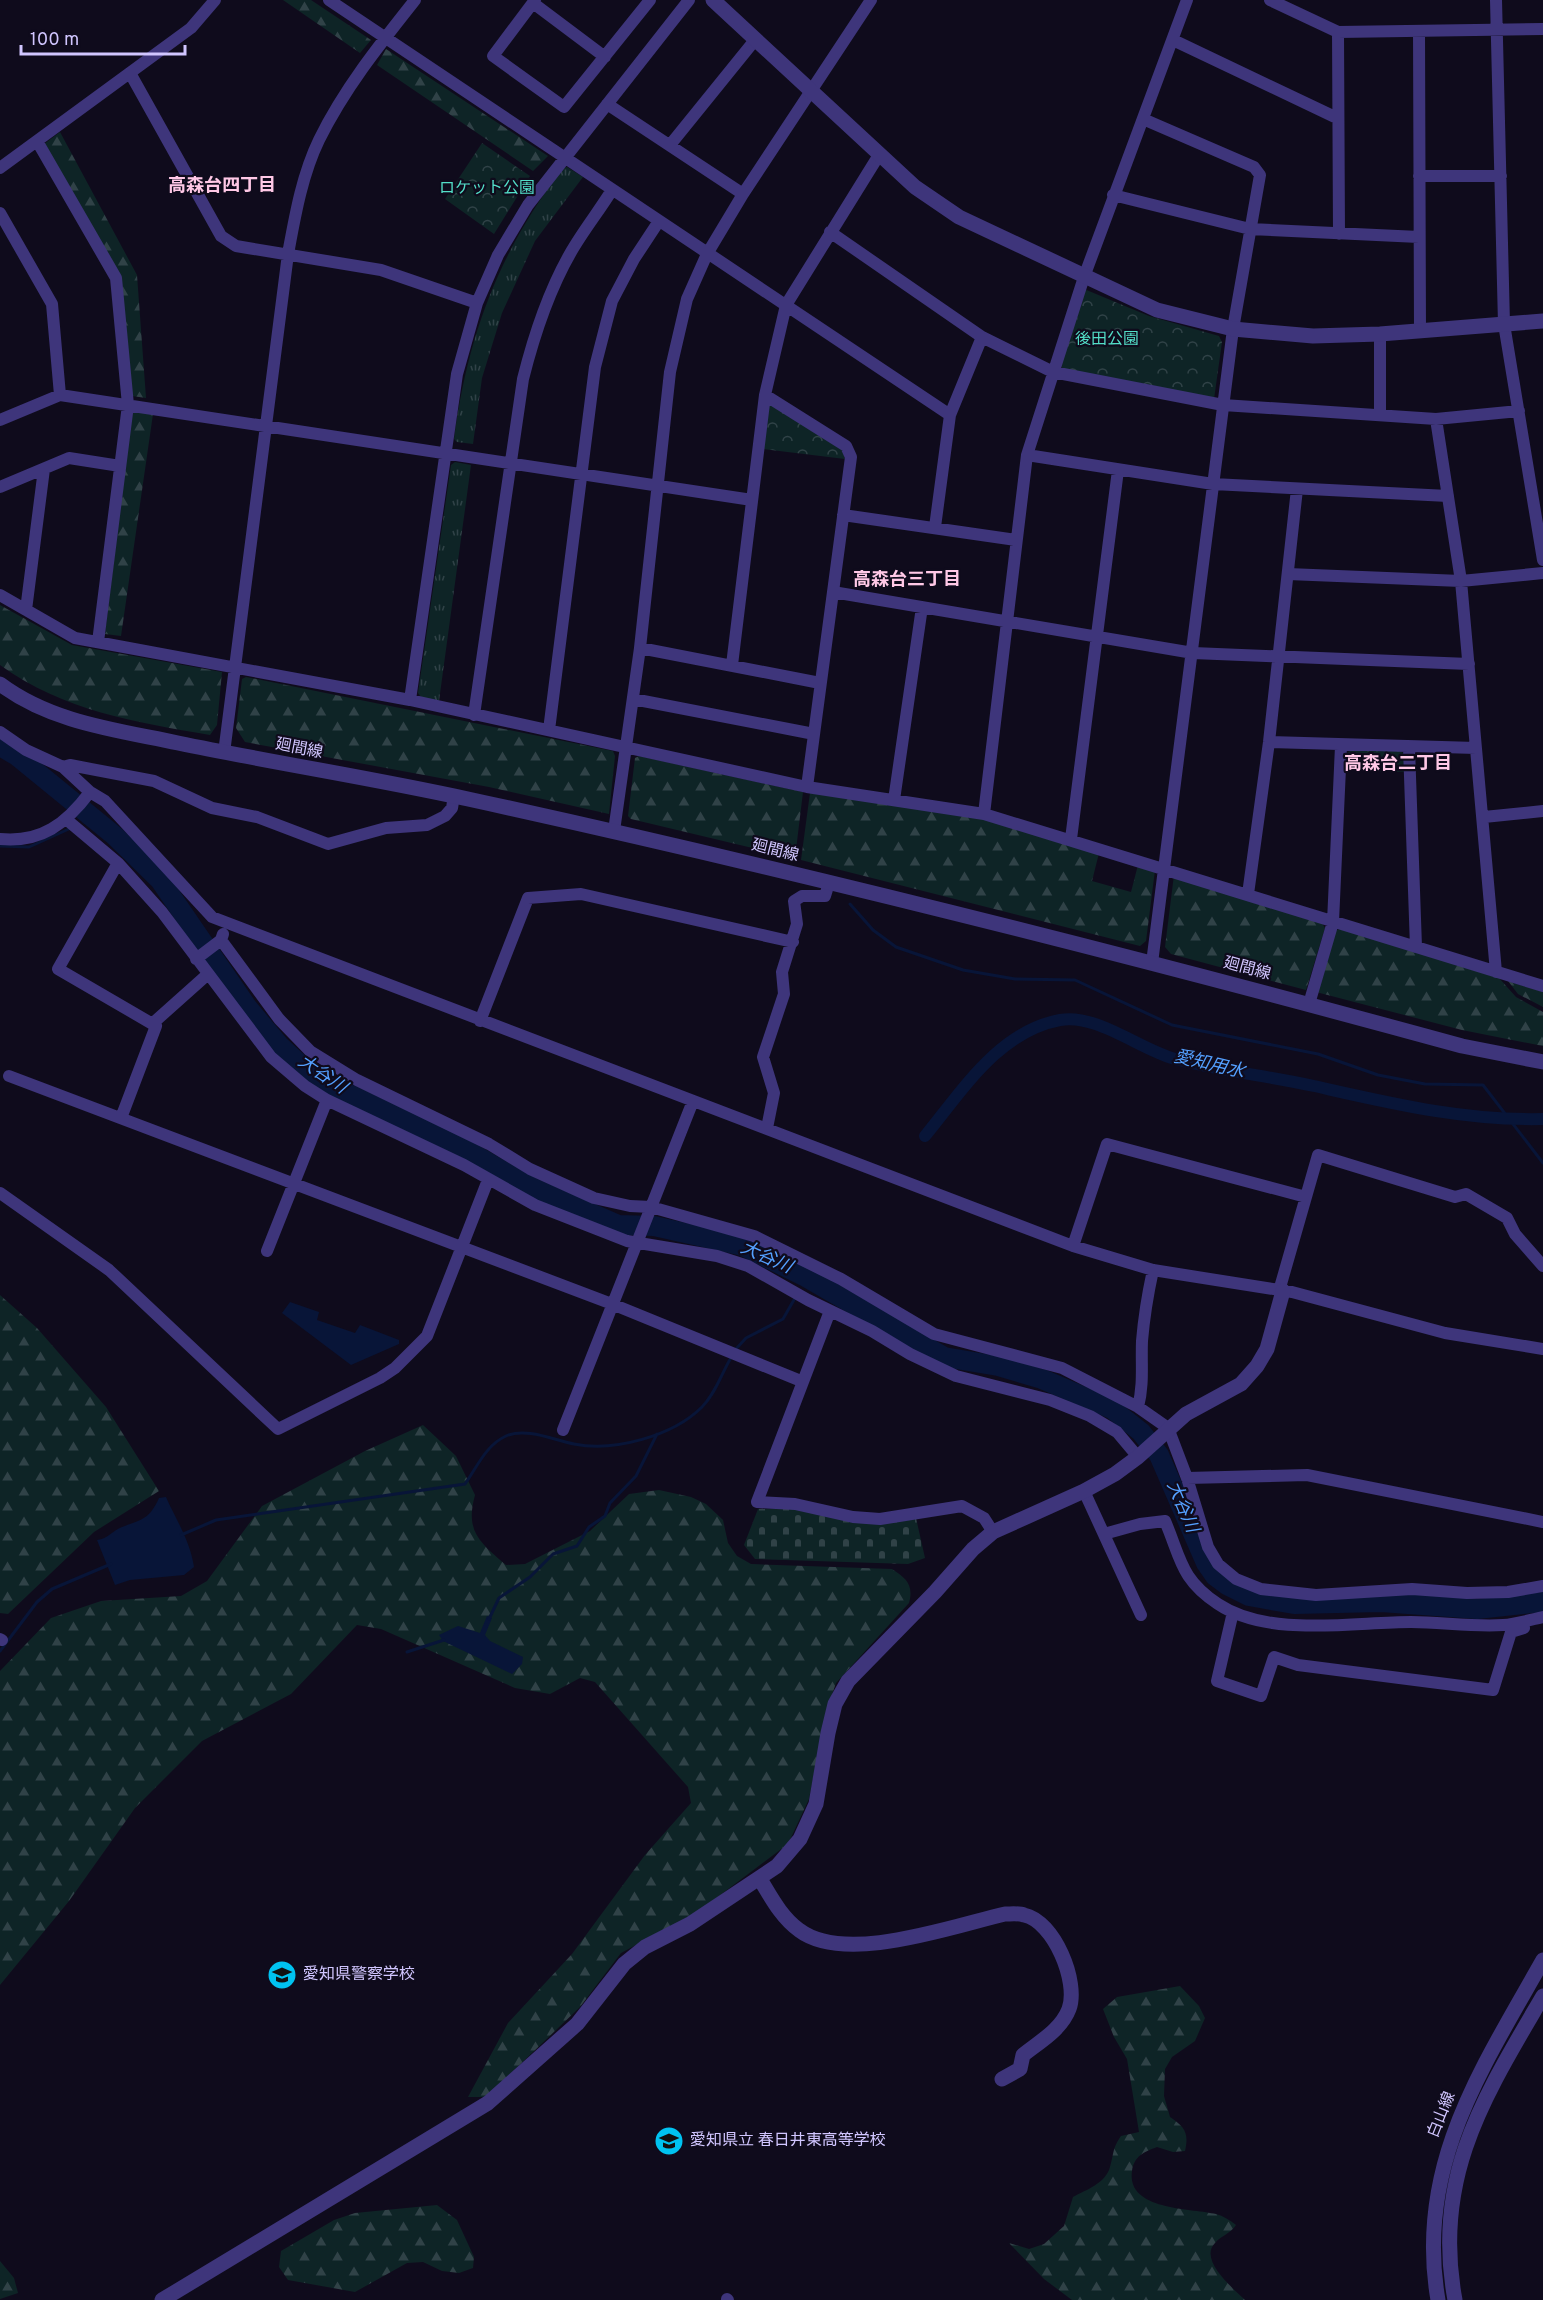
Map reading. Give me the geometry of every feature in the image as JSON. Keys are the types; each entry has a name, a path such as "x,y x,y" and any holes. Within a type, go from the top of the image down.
{"street":[{"path":"0,168 191,27 215,0"},
{"path":"328,0 950,415"},
{"path":"224,753 288,254 298,198 318,141 342,98 415,0"},
{"path":"410,700 457,374 477,303 498,255 528,205 564,156 689,0"},
{"path":"713,0 915,187 959,217 1157,310 1233,329 1313,336 1380,334 1543,321"},
{"path":"614,831 640,648 670,372 687,299 707,254 871,0"},
{"path":"984,814 1027,455 1084,277 1187,0"},
{"path":"1270,0 1338,32 1543,29"},
{"path":"1496,0 1504,324 1543,560"},
{"path":"604,57 535,1 493,56 564,107 604,57 647,1"},
{"path":"1419,31 1420,330"},
{"path":"1338,32 1339,234"},
{"path":"670,145 755,40"},
{"path":"1173,40 1337,118"},
{"path":"130,73 221,236 236,246 381,270 477,303"},
{"path":"607,104 744,194"},
{"path":"1143,119 1254,167 1260,175 1233,329 1166,868 1152,963"},
{"path":"37,141 116,278 128,405 98,642"},
{"path":"732,665 765,395 786,305 879,155"},
{"path":"1419,176 1501,176"},
{"path":"474,715 523,379 541,317 570,253 612,190"},
{"path":"1113,195 1250,229 1419,237"},
{"path":"0,213 52,304 60,395"},
{"path":"549,730 595,367 612,301 658,221"},
{"path":"830,232 982,337 1053,372 1223,405 1436,419 1519,411"},
{"path":"1380,334 1380,414"},
{"path":"935,527 950,415 982,337"},
{"path":"1,416 60,395 752,500"},
{"path":"765,395 846,446 851,457 807,787"},
{"path":"1436,419 1461,581 1484,817 1496,972"},
{"path":"1027,455 1213,484 1448,496"},
{"path":"0,487 69,458 120,466"},
{"path":"26,610 44,469"},
{"path":"1071,839 1118,470"},
{"path":"1248,894 1269,742 1297,489"},
{"path":"843,515 1016,540"},
{"path":"1288,574 1461,581 1543,573"},
{"path":"833,592 1193,653 1469,664"},
{"path":"0,595 75,638 410,700 807,787 984,814 1166,868 1543,986"},
{"path":"894,800 922,607"},
{"path":"640,648 820,683"},
{"name":"廻間線","path":"0,684 68,720 224,753 454,796 614,831 901,899 1309,1004 1462,1046 1543,1062"},
{"path":"633,699 814,734"},
{"path":"0,732 26,750 63,767 87,796 105,801 212,916 225,922 1073,1246 1153,1270 1281,1291 1445,1333 1543,1349"},
{"path":"1269,742 1409,748 1476,748"},
{"path":"1309,1004 1333,922 1341,746"},
{"path":"1409,748 1416,947"},
{"path":"63,767 70,765 154,781 212,808 257,817 327,844 386,828 427,825 445,816 452,808 454,796"},
{"path":"0,839 28,840 67,820 87,796"},
{"path":"1484,817 1543,811"},
{"path":"67,820 118,863 162,912 271,1057 305,1086 327,1100 464,1165 535,1205 636,1243 717,1256 748,1266 872,1331 910,1354 956,1376 1050,1400 1090,1416 1117,1432 1141,1454"},
{"path":"118,863 58,969 156,1026 121,1118"},
{"path":"766,1128 774,1093 763,1057 784,994 782,972 797,924 794,905 796,897 825,896 829,883"},
{"path":"480,1021 528,898 581,894 793,942"},
{"path":"196,958 221,940 225,922"},
{"path":"221,940 279,1019 310,1051 333,1067 489,1144 560,1184 614,1203 650,1209 754,1236 841,1279 934,1334 1062,1368 1138,1407 1168,1428 1187,1478 1202,1531 1218,1564 1236,1579 1261,1589 1316,1595 1412,1589 1467,1593 1508,1592 1543,1586"},
{"path":"152,1024 208,974"},
{"path":"9,1076 612,1304 801,1381"},
{"path":"267,1251 327,1100"},
{"path":"563,1430 693,1101"},
{"path":"1073,1246 1107,1144 1306,1197"},
{"path":"162,2300 488,2103 577,2024 624,1964 645,1947 690,1924 777,1866 800,1839 816,1804 835,1704 848,1681 935,1592 973,1549 993,1532 1084,1491 1141,1454 1186,1414 1240,1384 1257,1366 1267,1349 1318,1155 1455,1197 1466,1194 1507,1218 1515,1234 1543,1266"},
{"path":"0,1193 110,1270 278,1429 380,1378 395,1368 427,1336 488,1180"},
{"path":"1138,1407 1144,1379 1144,1321 1153,1270"},
{"path":"830,1311 801,1381 757,1503 795,1504 853,1517 880,1519 962,1506 984,1518 993,1532"},
{"path":"1187,1478 1307,1475 1543,1522"},
{"path":"1084,1491 1141,1615"},
{"path":"1104,1534 1140,1524 1165,1521 1176,1557 1186,1575 1218,1604 1233,1612 1272,1621 1320,1626 1411,1622 1503,1625 1543,1617"},
{"path":"1233,1612 1217,1681 1261,1696 1274,1657 1309,1666 1493,1690 1511,1632 1543,1624"},
{"path":"760,1879 782,1914 799,1931 833,1945 870,1945 1005,1914 1026,1915 1044,1927 1055,1943 1070,1975 1072,1991 1069,2009 1058,2027 1023,2055 1020,2069 1002,2079"},
{"name":"白山線","path":"1438,2300 1433,2247 1436,2201 1445,2157 1461,2111 1543,1960"},
{"name":"白山線","path":"1455,2300 1449,2247 1460,2157 1482,2103 1543,1996"}],"green space":[{"path":"283,0 311,0 371,40 360,53"},
{"path":"386,49 548,156 533,171 377,65"},
{"path":"60,132 137,275 146,398 132,396 119,278 44,144"},
{"name":"ロケット公園","path":"482,143 530,176 494,234 445,199"},
{"path":"567,167 583,177 535,241 502,313 482,378 473,444 457,442 454,439 468,364 490,296 521,231 563,168"},
{"name":"後田公園","path":"1084,289 1149,316 1219,336 1222,342 1214,399 1063,369 1060,365"},
{"path":"773,404 843,450 845,459 763,449 768,406"},
{"path":"132,411 153,414 121,636 105,634"},
{"path":"455,462 471,465 439,701 421,697 418,693 451,465"},
{"path":"0,605 72,645 222,672 217,725 210,735 127,719 75,704 24,681 0,665"},
{"path":"246,677 613,751 615,756 609,814 489,787 245,742 236,728 242,679"},
{"path":"1352,750 1401,751 1405,755 1406,772 1346,771 1347,753"},
{"path":"639,756 803,792 795,858 631,819 628,816 635,758"},
{"path":"810,793 985,819 1099,853 1092,881 1131,892 1138,865 1155,870 1146,941 1140,946 801,860"},
{"path":"1174,875 1322,923 1325,928 1306,990 1171,954 1165,947"},
{"path":"1340,929 1499,978 1516,997 1543,1012 1543,1046 1462,1030 1316,992 1334,931"},
{"path":"1508,981 1543,992 1543,1007 1518,994"},
{"path":"0,1295 37,1328 106,1407 159,1491 94,1532 8,1614 0,1613"},
{"path":"423,1425 456,1456 475,1495 472,1507 473,1527 488,1549 506,1565 525,1564 590,1531 629,1494 659,1490 691,1497 706,1504 723,1520 728,1543 737,1556 751,1564 892,1569 905,1579 910,1587 909,1603 836,1683 826,1712 809,1799 788,1844 699,1911 621,1953 580,2007 486,2097 468,2097 508,2023 572,1954 645,1855 691,1803 688,1787 595,1682 580,1678 550,1694 515,1688 381,1629 357,1625 291,1694 202,1741 135,1808 69,1901 0,1985 0,1671 51,1618 101,1601 181,1596 207,1581 262,1506 365,1451"},
{"path":"795,1508 916,1518 925,1558 908,1564 755,1559 744,1545 758,1509"},
{"path":"1180,1986 1199,2006 1205,2018 1195,2041 1172,2057 1165,2069 1164,2096 1170,2117 1185,2131 1185,2151 1173,2152 1157,2147 1144,2153 1137,2158 1133,2166 1133,2184 1139,2194 1150,2201 1216,2214 1236,2225 1215,2243 1211,2250 1211,2258 1226,2282 1245,2300 1072,2300 1044,2279 1009,2243 1029,2249 1044,2244 1064,2226 1073,2197 1095,2185 1108,2173 1116,2144 1121,2136 1139,2132 1127,2059 1114,2037 1103,2009 1117,1997"},
{"path":"437,2205 457,2220 474,2257 473,2268 459,2273 442,2271 423,2262 407,2263 355,2292 288,2280 279,2267 281,2251 334,2220 355,2213"},
{"path":"0,2261 14,2278 18,2293 0,2299"}],"water":[{"path":"290,1302 319,1312 317,1320 355,1333 360,1325 399,1340 399,1344 351,1365 282,1313"},
{"path":"166,1497 186,1539 194,1567 184,1575 130,1580 115,1585 97,1540 144,1518 152,1511 159,1498"},
{"path":"487,1616 492,1618 485,1635 490,1641 523,1657 522,1664 512,1674 443,1641 439,1635 458,1626 480,1633"}],"waterway":[{"name":"大谷川","path":"0,746 17,756 115,836 160,880 247,1007 279,1045 303,1067 330,1085 458,1145 531,1187 618,1225 654,1226 743,1246 806,1277 944,1357 998,1366 1042,1379 1112,1409 1141,1432 1159,1455 1206,1563 1215,1576 1227,1585 1249,1596 1294,1604 1381,1602 1477,1609 1543,1602"},
{"path":"84,822 93,818"},
{"path":"0,846 29,847 71,828"},
{"path":"850,904 873,930 896,947 963,970 1015,979 1075,980 1172,1025 1318,1054 1378,1075 1425,1084 1483,1085 1543,1163"},
{"name":"愛知用水","path":"925,1136 968,1082 1000,1050 1018,1036 1038,1026 1074,1019 1103,1027 1162,1054 1192,1063 1297,1082 1427,1110 1485,1117 1543,1119"},
{"path":"735,1350 746,1338 783,1319 795,1298"},
{"path":"181,1535 216,1520 465,1484 482,1457 493,1445 506,1436 514,1434 540,1435 590,1446 607,1446 659,1434 690,1417 702,1407 715,1389 732,1356"},
{"path":"489,1619 499,1598 530,1577 553,1554 577,1546 589,1527 605,1516 610,1503 636,1476 657,1434"},
{"path":"0,1651 37,1602 52,1589 111,1564"},
{"path":"407,1652 444,1640"}],"place":[{"name":"愛知県警察学校","path":"282,1975"},
{"name":"愛知県立 春日井東高等学校","path":"669,2141"}],"district":[{"name":"高森台四丁目","path":"222,186"},
{"name":"高森台三丁目","path":"907,580"},
{"name":"高森台二丁目","path":"1398,764"}]}
